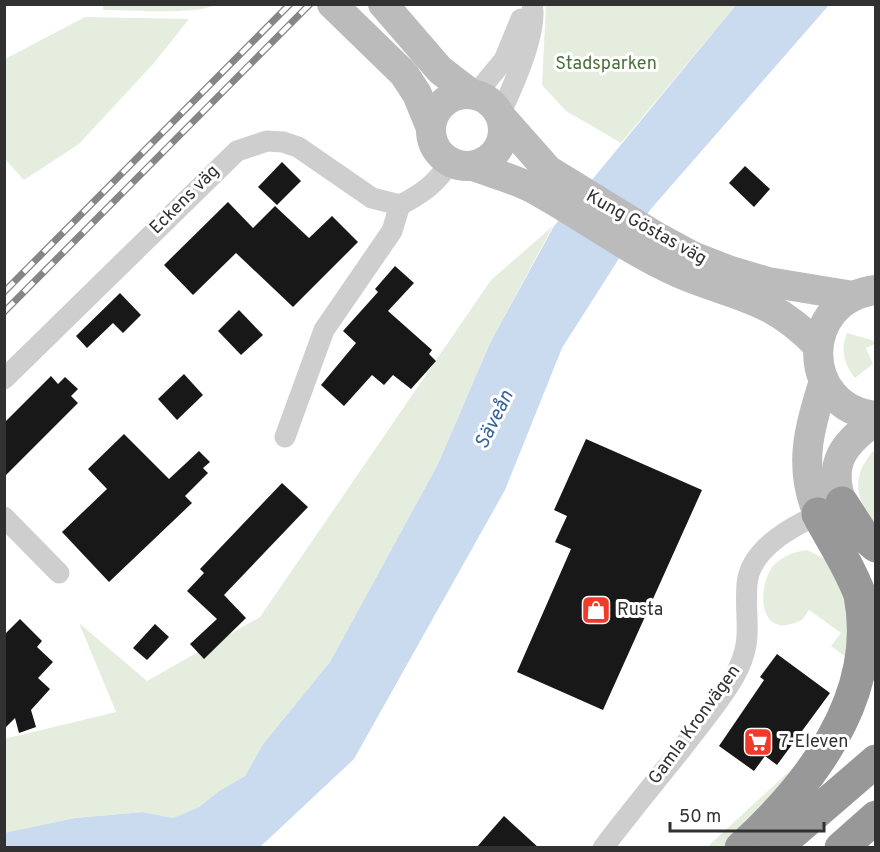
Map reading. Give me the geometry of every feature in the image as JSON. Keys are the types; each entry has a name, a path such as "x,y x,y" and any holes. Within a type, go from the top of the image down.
{"highway":[{"path":"830,509 876,546"},
{"path":"741,848 825,761 849,722 863,688 869,654 869,631 861,596 830,509"},
{"path":"775,848 876,761"},
{"path":"841,848 876,817"}],"main road":[{"path":"332,4 404,74 417,94 431,128 436,148 461,164 485,161 498,149 504,132 501,116"},
{"name":"Kung Göstas väg","path":"383,4 440,70 473,94 491,102 548,170 562,193"},
{"path":"431,128 437,110 446,100 473,94"},
{"name":"Kung Göstas väg","path":"461,164 530,187 562,193 651,246 679,273 752,298 776,310 796,324 818,346"},
{"name":"Kung Göstas väg","path":"651,246 768,282 870,291"},
{"path":"870,291 829,317 818,346 820,370 833,395 847,407 876,418"},
{"path":"824,381 811,423 807,479 830,509"},
{"path":"830,509 840,458 858,431 876,418"}],"street":[{"path":"473,94 504,60 516,35 526,4"},
{"path":"501,116 519,72 534,14 532,4"},
{"name":"Eckens väg","path":"4,379 237,151 267,141 283,142 298,147 372,198 400,205"},
{"path":"285,437 324,330 392,231 400,205 423,193 441,176 461,164"},
{"name":"Gamla Kronvägen","path":"603,848 696,730 734,677 747,648 749,623 747,582 754,564 764,550 778,539 830,509"},
{"path":"4,517 59,573"}],"green space":[{"path":"103,4 213,5 194,10 161,11 103,10"},
{"name":"Stadsparken","path":"546,5 736,5 621,143 566,111 542,85"},
{"path":"85,17 189,19 154,63 79,144 24,180 5,159 5,59"},
{"path":"553,226 491,341 438,464 330,662 263,744 245,776 219,791 199,807 173,818 143,812 75,818 5,833 4,739 116,712 79,623 147,681 260,617 491,280"},
{"path":"847,333 875,341 875,344 866,348 873,364 855,378 844,357"},
{"path":"875,449 875,526 863,505 858,487 862,469"},
{"path":"807,550 831,562 853,599 848,708 755,818 723,847 706,848 794,767 834,713 846,657 831,646 841,633 809,610 802,620 779,625 767,615 764,607 764,589 773,566 789,555"}],"water":[{"name":"Säveån","path":"736,5 829,5 650,210 562,348 505,490 354,759 260,847 5,847 4,833 75,818 143,812 173,818 199,807 219,791 245,776 263,744 330,662 438,464 491,341 554,226"}],"building":[{"path":"282,162 301,181 277,205 258,187"},
{"path":"745,166 770,189 754,207 729,183"},
{"path":"228,202 253,228 275,206 309,238 332,216 358,242 293,307 236,253 193,295 164,265"},
{"path":"395,266 414,283 388,311 432,350 429,354 436,361 411,389 393,375 384,385 372,375 344,406 321,385 356,343 343,331 378,292 375,289"},
{"path":"120,293 141,315 123,333 113,323 87,348 76,336"},
{"path":"239,310 263,335 241,355 218,331"},
{"path":"184,374 203,395 177,420 158,399"},
{"path":"51,376 58,384 65,377 78,389 71,396 78,403 4,477 4,423"},
{"path":"124,434 169,479 199,451 210,462 203,468 208,473 185,496 192,503 109,582 62,532 107,489 88,469"},
{"name":"Rusta","path":"586,439 702,490 603,710 517,672 571,549 555,542 567,516 554,510"},
{"path":"282,483 308,507 224,595 246,618 204,659 190,644 217,619 187,591 204,573 200,569"},
{"path":"20,619 42,641 37,647 53,662 38,678 50,689 31,710 36,727 19,733 15,718 4,729 4,635"},
{"path":"155,624 169,637 147,660 133,648"},
{"path":"777,654 830,693 777,765 765,756 754,771 719,746 764,680 760,677"},
{"path":"504,816 539,848 476,848"}],"railway":[{"path":"4,292 290,4"},
{"path":"4,312 310,4"}],"place":[{"name":"Rusta","path":"596,610"},
{"name":"7-Eleven","path":"758,742"}]}
